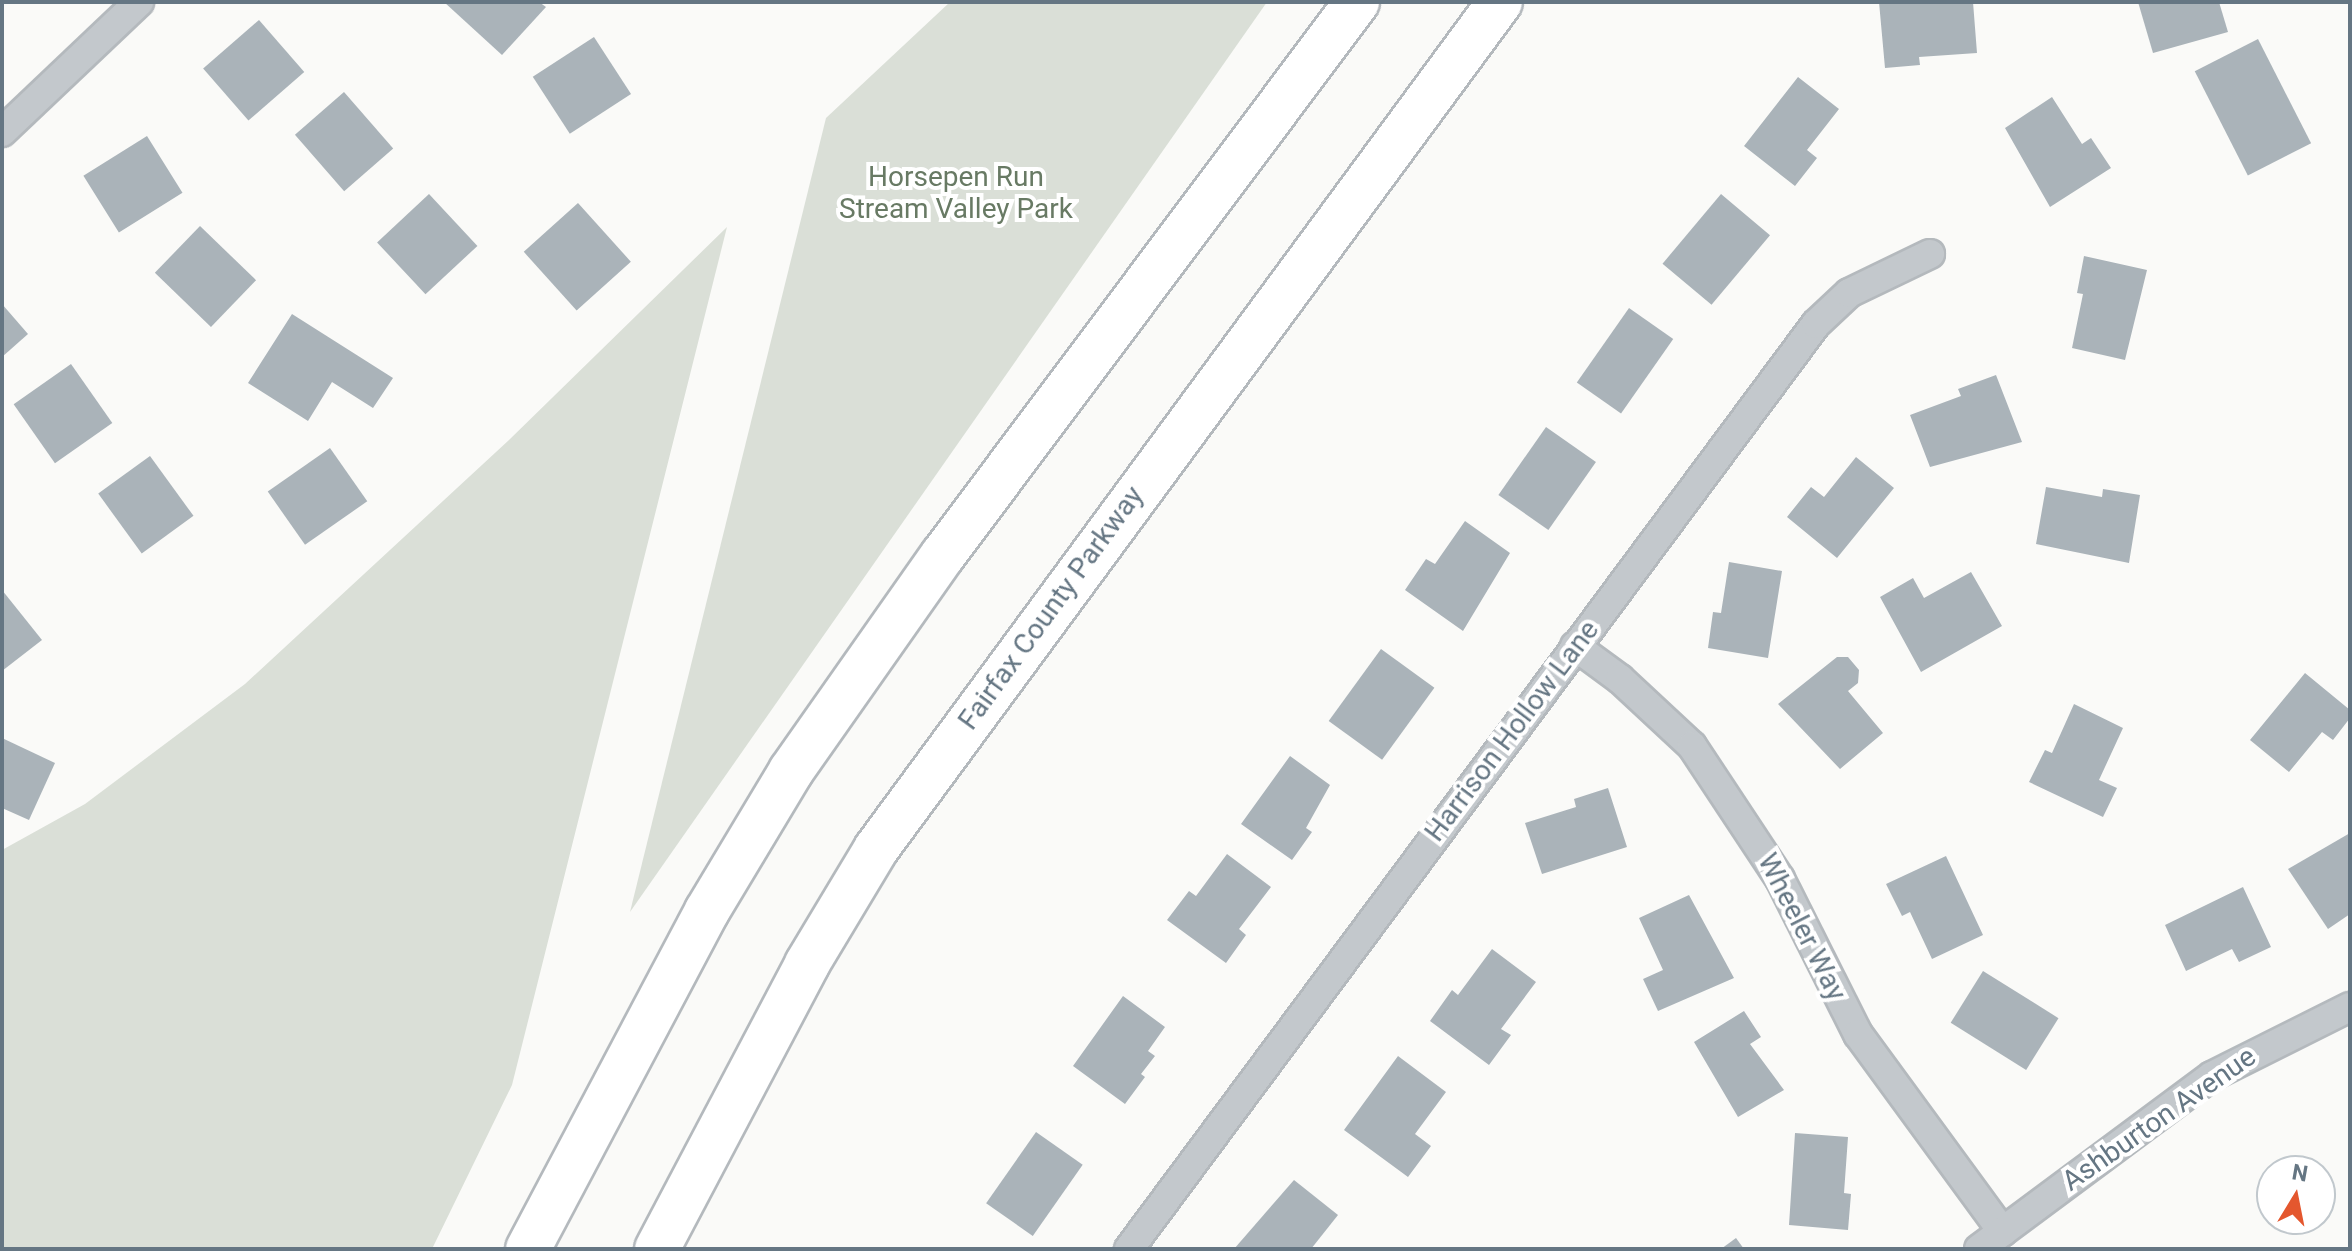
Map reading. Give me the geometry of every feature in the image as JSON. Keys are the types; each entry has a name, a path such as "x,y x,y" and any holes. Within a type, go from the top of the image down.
{"highway":[{"path":"528,1249 707,911 791,771 943,555 1357,2"},
{"name":"Fairfax County Parkway","path":"657,1249 807,964 876,849 1500,2"}],"street":[{"path":"2,132 139,2"},
{"name":"Harrison Hollow Lane","path":"1129,1249 1816,324 1849,293 1930,254"},
{"name":"Wheeler Way","path":"1575,646 1620,679 1692,746 1780,879 1864,1044 2003,1232"},
{"name":"Ashburton Avenue","path":"1979,1249 2212,1076 2350,1007"}],"green space":[{"name":"Horsepen Run Stream Valley Park","path":"950,2 1267,2 630,912 826,118"},
{"path":"727,227 512,1085 432,1249 2,1249 2,850 85,804 245,684 509,440"}],"building":[{"path":"444,2 539,2 546,7 502,55"},
{"path":"1879,2 1973,2 1977,53 1919,57 1920,65 1885,68"},
{"path":"2138,2 2219,2 2228,32 2153,53"},
{"path":"259,20 304,72 248,121 203,69"},
{"path":"594,37 631,94 570,134 533,77"},
{"path":"2258,39 2311,143 2248,175 2195,71"},
{"path":"1798,77 1839,109 1807,150 1817,158 1795,186 1744,146"},
{"path":"344,92 393,149 344,191 295,135"},
{"path":"2052,97 2082,144 2091,138 2111,168 2050,207 2005,128"},
{"path":"147,136 183,193 119,233 83,176"},
{"path":"429,194 477,246 425,294 377,242"},
{"path":"1721,194 1770,235 1712,305 1663,264"},
{"path":"578,203 631,262 577,311 524,252"},
{"path":"200,226 256,280 211,327 155,273"},
{"path":"2084,256 2147,270 2125,360 2072,348 2083,294 2077,293"},
{"path":"2,304 28,334 2,357"},
{"path":"1629,308 1673,339 1621,414 1577,383"},
{"path":"292,314 393,378 373,408 332,382 308,421 248,383"},
{"path":"71,364 112,423 55,463 14,404"},
{"path":"1996,375 2022,442 1930,467 1910,415 1961,396 1958,389"},
{"path":"1546,427 1596,462 1548,530 1498,495"},
{"path":"330,448 367,501 305,545 268,492"},
{"path":"150,456 193,516 142,553 98,494"},
{"path":"1856,457 1894,488 1837,558 1787,517 1811,487 1824,497"},
{"path":"2046,487 2102,497 2103,489 2140,495 2129,563 2036,544"},
{"path":"1465,521 1510,553 1463,631 1405,590 1426,559 1435,564"},
{"path":"1729,562 1782,571 1768,658 1708,648 1713,612 1721,613"},
{"path":"1971,572 2002,626 1921,672 1880,597 1913,578 1924,598"},
{"path":"2,590 42,640 2,671"},
{"path":"1381,649 1434,688 1382,760 1329,721"},
{"path":"1837,657 1848,657 1859,670 1858,683 1848,691 1883,733 1840,769 1778,704"},
{"path":"2305,673 2350,710 2350,718 2333,740 2322,732 2289,772 2250,740"},
{"path":"2074,704 2123,728 2099,780 2117,788 2103,817 2029,782 2045,750 2052,753"},
{"path":"2,738 55,763 29,820 2,808"},
{"path":"1290,756 1330,785 1306,828 1312,832 1292,860 1241,824"},
{"path":"1608,788 1627,847 1542,874 1525,823 1576,807 1574,799"},
{"path":"2350,833 2350,914 2328,929 2288,869"},
{"path":"1227,854 1271,887 1239,929 1246,935 1226,963 1167,920 1189,891 1196,896"},
{"path":"1946,856 1983,935 1932,959 1910,912 1902,916 1886,884"},
{"path":"2243,887 2271,947 2239,962 2232,949 2186,971 2165,925"},
{"path":"1689,895 1734,978 1658,1011 1643,979 1663,970 1639,918"},
{"path":"1492,949 1536,982 1501,1029 1511,1035 1489,1065 1430,1021 1452,990 1458,995"},
{"path":"1983,971 2058,1018 2026,1070 1951,1023"},
{"path":"1123,996 1165,1027 1148,1051 1155,1056 1141,1074 1145,1077 1125,1104 1073,1066"},
{"path":"1744,1011 1761,1037 1750,1044 1784,1090 1738,1117 1694,1042"},
{"path":"1398,1056 1446,1092 1415,1134 1431,1146 1408,1177 1344,1130"},
{"path":"1036,1132 1083,1165 1033,1236 986,1203"},
{"path":"1795,1133 1848,1137 1844,1193 1851,1194 1848,1230 1789,1225"},
{"path":"1294,1180 1338,1215 1311,1249 1234,1249"},
{"path":"1736,1238 1744,1249 1721,1249"}]}
